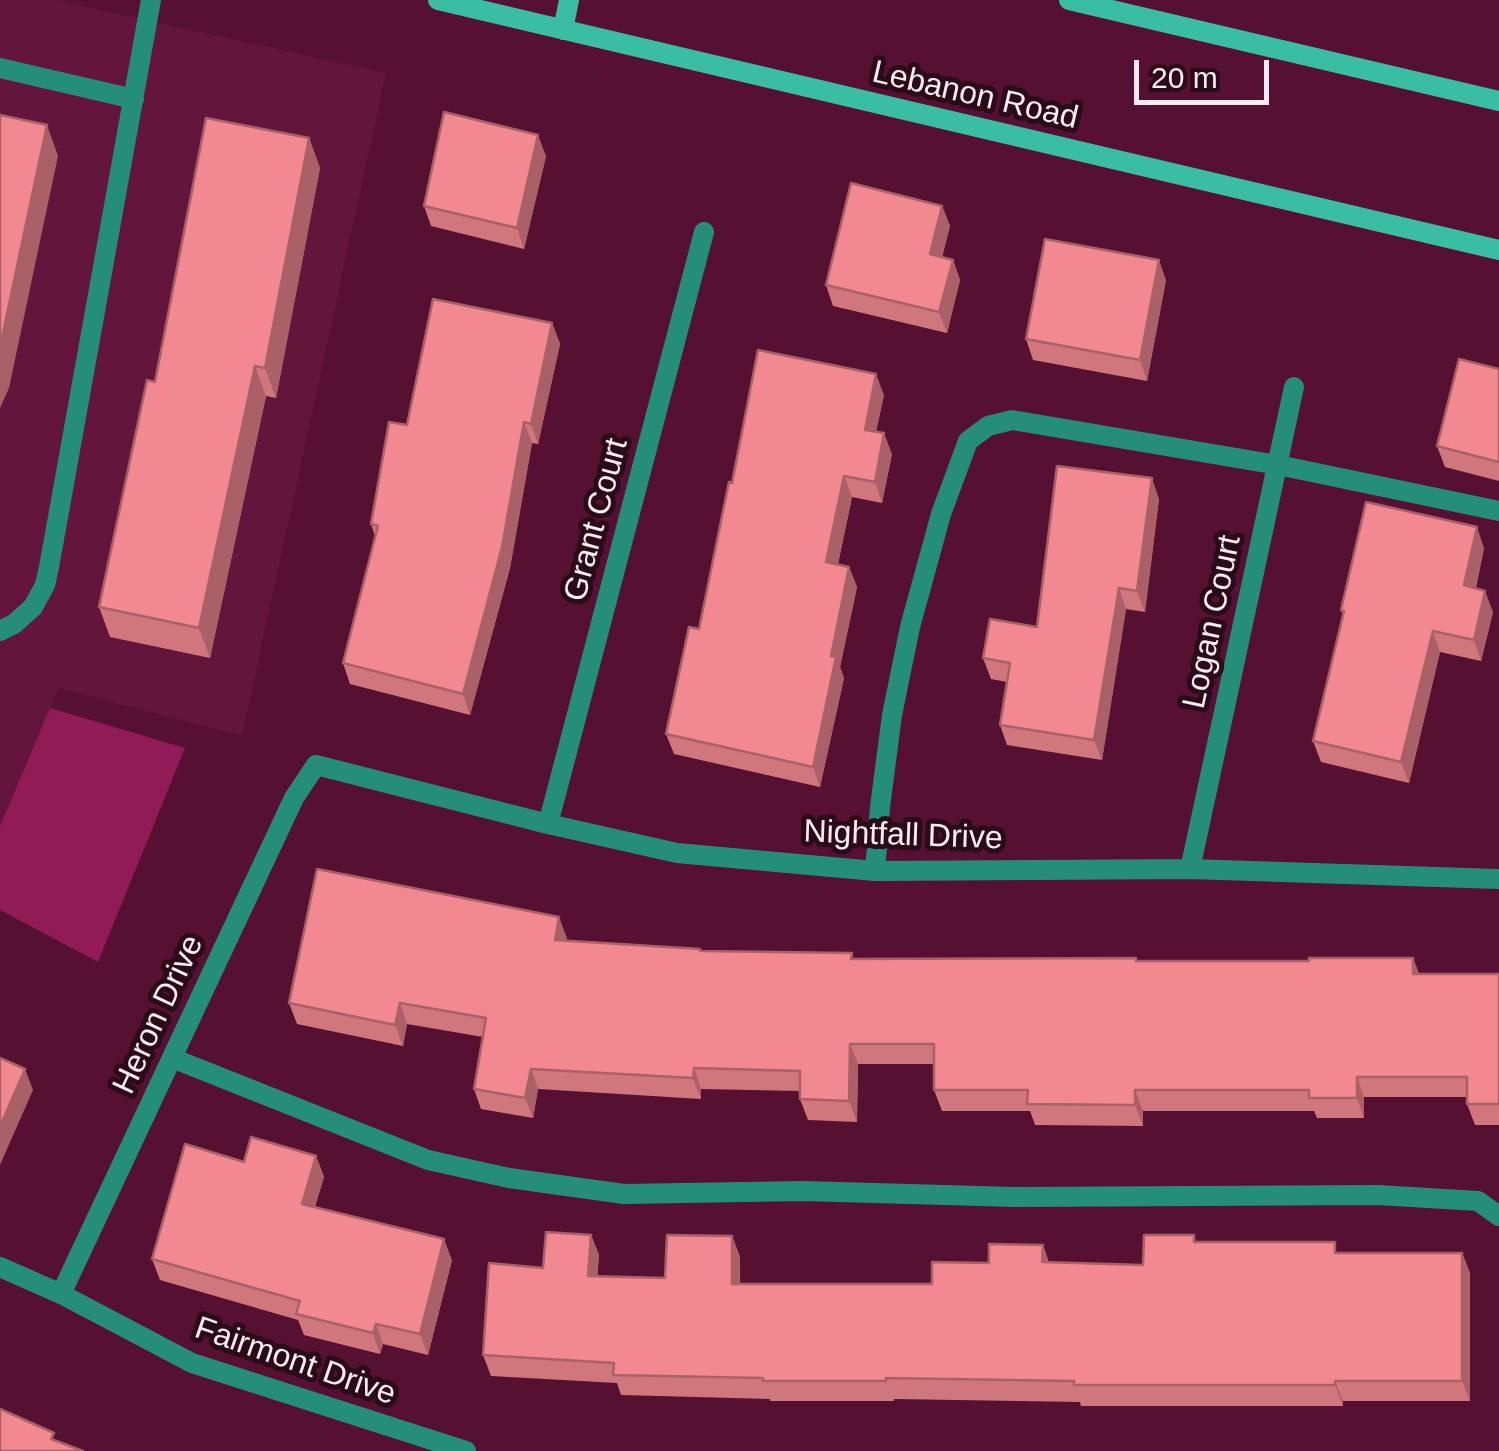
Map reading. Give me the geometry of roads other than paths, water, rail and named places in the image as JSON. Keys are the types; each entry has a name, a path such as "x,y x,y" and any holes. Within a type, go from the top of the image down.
{"main road":[{"name":"Lebanon Road","path":"438,0 1499,250"},
{"path":"561,0 563,30"},
{"path":"563,30 570,0"},
{"path":"1070,0 1499,102"}],"street":[{"path":"0,630 25,616 45,585 151,0"},
{"path":"0,68 134,99"},
{"name":"Grant Court","path":"548,824 704,232"},
{"name":"Logan Court","path":"1190,869 1294,387"},
{"path":"875,871 892,714 910,627 941,514 968,442 988,426 1012,420 1278,465 1499,511"},
{"name":"Nightfall Drive","path":"316,765 678,853 875,871 1190,869 1499,878"},
{"name":"Heron Drive","path":"61,1294 294,798 316,765"},
{"path":"172,1058 428,1160 509,1178 624,1194 1378,1195 1478,1200 1499,1216"},
{"name":"Fairmont Drive","path":"0,1267 61,1294 192,1363 466,1451"}]}
